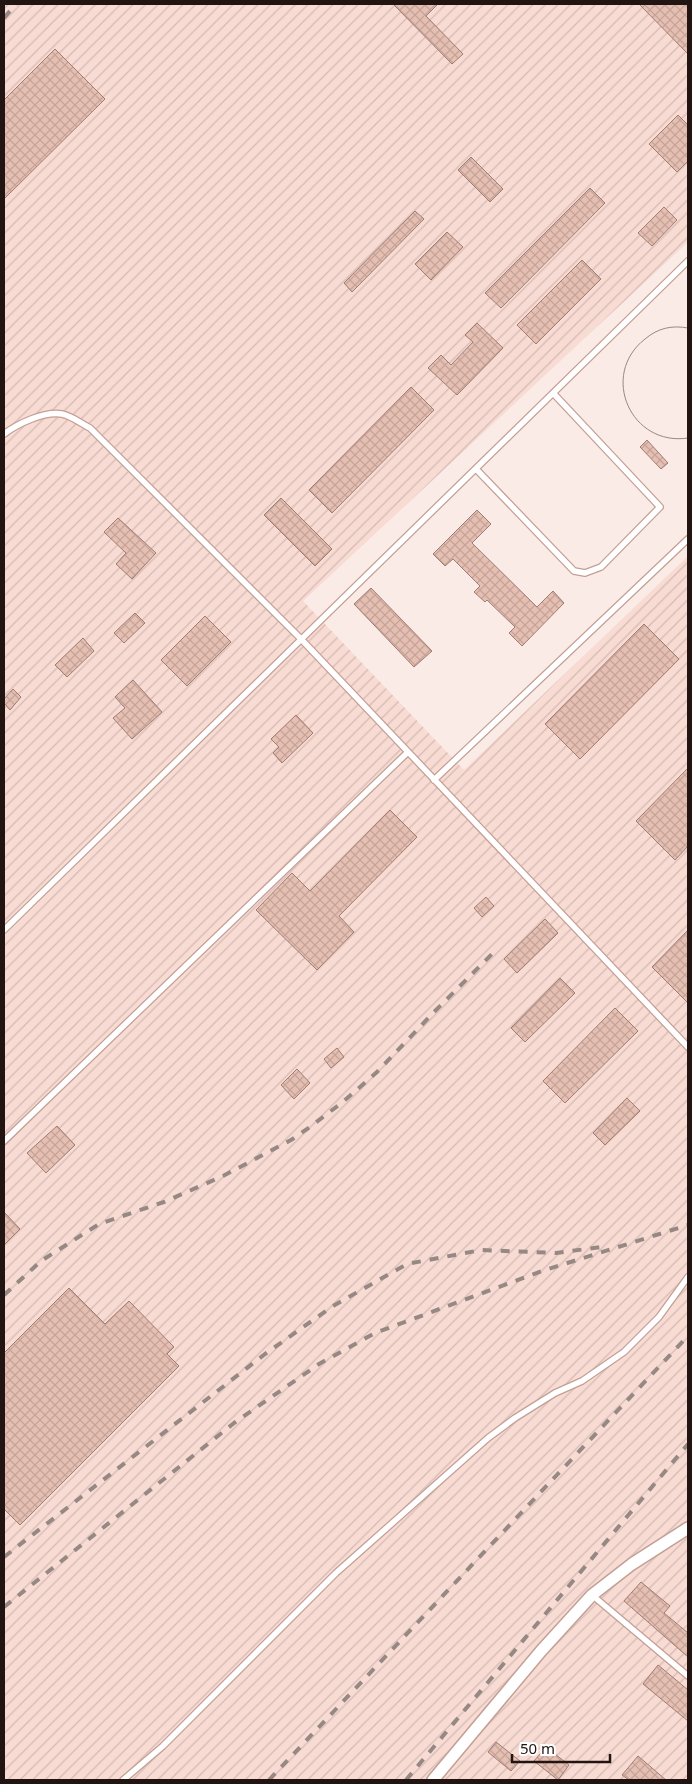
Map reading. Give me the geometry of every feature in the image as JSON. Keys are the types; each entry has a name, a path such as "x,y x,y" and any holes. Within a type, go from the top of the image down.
{"street":[{"path":"433,1780 541,1651 592,1595 632,1564 688,1528"}],"lane":[{"path":"4,930 688,261"},
{"path":"476,469 574,571 585,572 601,567 660,507 553,393"},
{"path":"4,434 12,428 34,418 62,414 90,428 301,639 688,1047"},
{"path":"434,780 688,539"},
{"path":"4,1141 408,752"},
{"path":"123,1780 163,1746 336,1573 488,1438 515,1418 555,1393 582,1381 624,1352 658,1317 688,1277"},
{"path":"592,1595 688,1676"}],"shaded area":[{"path":"4,4 688,4 688,242 303,601 464,770 688,556 688,1780 4,1780"}],"building":[{"path":"393,4 438,4 426,16 463,54 452,64"},
{"path":"639,4 688,4 688,54"},
{"path":"55,49 105,99 4,199 4,100"},
{"path":"678,115 688,125 688,161 677,172 649,144"},
{"path":"471,157 503,189 490,202 458,170"},
{"path":"590,188 605,203 501,308 485,293"},
{"path":"664,207 677,220 652,246 638,233"},
{"path":"415,211 424,219 352,292 344,283"},
{"path":"447,232 463,247 431,280 415,264"},
{"path":"582,260 601,279 536,344 517,325"},
{"path":"477,323 503,348 457,395 428,368 441,355 451,365 473,342 465,335"},
{"path":"411,387 434,410 332,513 309,490"},
{"path":"647,440 668,463 661,469 640,447"},
{"path":"281,498 332,549 315,566 264,515"},
{"path":"477,510 491,524 472,543 537,607 553,591 564,603 522,646 509,633 515,627 487,600 485,602 474,592 480,586 453,559 445,566 433,554"},
{"path":"118,518 156,553 132,579 116,564 126,553 104,532"},
{"path":"371,588 432,651 414,667 354,604"},
{"path":"135,613 145,623 124,643 114,633"},
{"path":"205,616 231,642 187,686 161,660"},
{"path":"644,624 679,659 580,759 545,724"},
{"path":"83,638 94,651 67,677 55,665"},
{"path":"133,680 162,712 132,739 113,718 125,708 115,697"},
{"path":"13,689 21,697 10,710 4,703 4,699"},
{"path":"296,715 313,733 282,763 273,753 279,747 271,739"},
{"path":"688,768 688,846 675,860 636,821"},
{"path":"390,810 417,837 339,916 354,932 317,970 256,910 292,873 310,891"},
{"path":"486,897 494,906 482,917 474,908"},
{"path":"545,919 558,933 517,973 504,959"},
{"path":"688,930 688,1003 652,967"},
{"path":"560,978 575,993 525,1042 511,1028"},
{"path":"615,1008 638,1031 565,1103 543,1081"},
{"path":"337,1048 344,1057 331,1068 324,1059"},
{"path":"297,1069 310,1083 294,1099 281,1085"},
{"path":"627,1098 640,1111 605,1145 593,1133"},
{"path":"57,1126 75,1145 46,1173 27,1153"},
{"path":"4,1212 20,1229 4,1245"},
{"path":"69,1288 105,1324 129,1301 174,1347 167,1354 179,1366 20,1525 4,1509 4,1353"},
{"path":"641,1582 670,1606 664,1613 688,1633 688,1657 624,1601"},
{"path":"658,1665 688,1690 688,1721 643,1684"},
{"path":"496,1742 520,1761 511,1771 488,1752"},
{"path":"546,1747 569,1765 558,1780 534,1761"},
{"path":"638,1756 666,1780 629,1780 622,1775"}],"tram line":[{"path":"688,328 665,328 645,339 631,354 624,371 623,389 628,405 637,420 651,431 668,438 688,438"}],"railway":[{"path":"4,18 16,4"},
{"path":"4,1295 41,1261 99,1224 164,1202 223,1176 291,1140 310,1127 377,1072 494,952"},
{"path":"4,1607 234,1423 319,1364 375,1333 542,1271 688,1225"},
{"path":"4,1557 265,1354 333,1306 407,1264 481,1250 556,1253 601,1247"},
{"path":"269,1780 688,1336"},
{"path":"406,1780 688,1444"}]}
